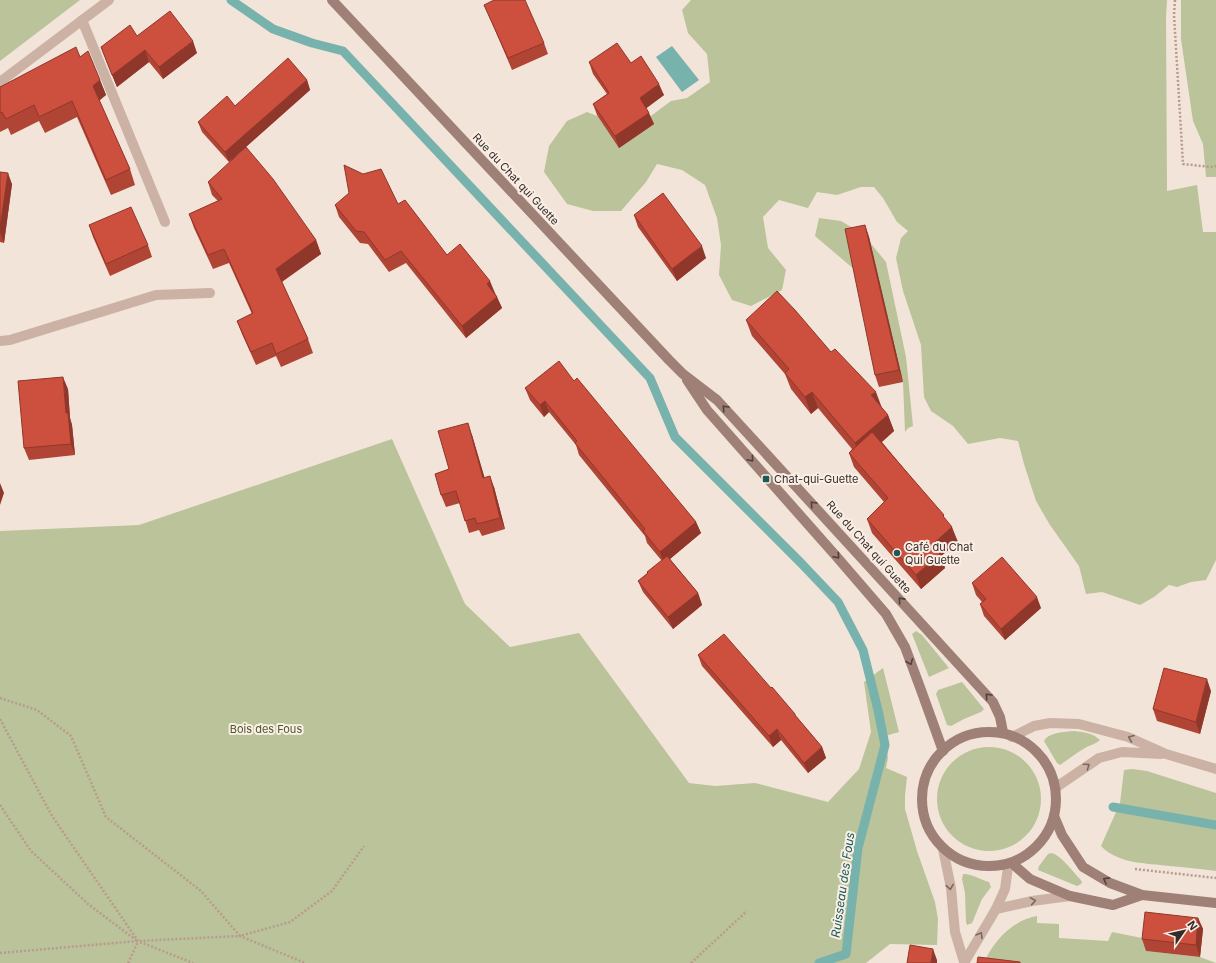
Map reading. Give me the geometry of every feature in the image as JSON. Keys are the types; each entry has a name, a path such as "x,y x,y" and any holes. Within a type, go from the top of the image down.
{"main road":[{"name":"Rue du Chat qui Guette","path":"332,0 683,374 717,400 993,702 1000,717 1003,732"},
{"name":"Rue du Chat qui Guette","path":"683,374 707,410 886,614 905,647 943,751"},
{"path":"976,732 1003,732 1012,737 1032,749 1047,766 1055,788 1056,802 1054,816 1046,836 1032,853 1011,866 982,866 964,860 943,849 930,830 923,810 921,788 929,768 943,751 957,738 976,732"},
{"path":"1054,816 1062,835 1083,867 1110,883 1142,895 1216,903"},
{"path":"1011,866 1030,879 1070,896 1113,904 1142,895"}],"street":[{"path":"0,82 109,0"},
{"path":"82,20 164,222"},
{"path":"0,341 10,340 156,295 210,293"},
{"path":"1012,737 1034,726 1050,723 1079,724 1128,737 1166,754 1216,769"},
{"path":"1055,788 1099,758 1122,752 1166,754"},
{"path":"943,849 951,888 955,932 964,962"},
{"path":"964,962 996,909 1005,889 1011,866"},
{"path":"996,909 1032,901 1070,896"}],"path":[{"path":"1175,0 1174,15 1183,164 1211,167 1216,166"},
{"path":"0,698 37,710 71,736 106,817 201,891 240,936 305,963"},
{"path":"0,719 52,816 138,941"},
{"path":"0,805 31,852 88,904 138,941 194,963"},
{"path":"0,953 138,941 240,936 290,922 332,891 364,846"},
{"path":"1128,868 1216,878"},
{"path":"690,963 747,910"},
{"path":"128,963 138,941"}],"green space":[{"path":"0,0 80,0 0,61"},
{"path":"691,0 1167,0 1167,191 1197,185 1203,232 1216,232 1216,560 1206,580 1191,582 1177,587 1169,585 1154,597 1140,605 1102,592 1086,594 1079,566 1050,525 1036,501 1018,441 1000,438 968,444 953,426 931,411 924,397 921,345 903,291 896,258 901,238 908,231 897,222 883,198 874,187 861,187 837,195 817,192 808,208 779,200 763,217 768,248 786,270 782,290 751,306 732,300 719,275 721,245 717,218 705,185 682,170 657,164 646,182 621,211 593,211 567,204 544,172 549,146 567,121 587,112 625,127 640,124 671,101 687,98 710,82 707,54 688,33 682,10"},
{"path":"1181,0 1216,0 1216,177 1206,177 1203,144 1193,121 1181,39"},
{"path":"819,218 841,221 863,234 886,262 906,357 913,426 908,428 905,432 903,382 855,270 815,236"},
{"name":"Bois des Fous","path":"392,439 465,604 510,647 579,633 689,783 715,786 755,783 828,802 859,769 871,732 864,682 883,668 899,732 885,736 888,758 886,768 907,777 905,809 917,851 935,902 938,919 937,945 890,944 866,963 0,963 0,531 139,525"},
{"path":"916,631 922,635 949,668 929,677 912,634"},
{"path":"962,682 984,709 981,712 951,726 947,725 936,694 938,690"},
{"path":"1074,731 1091,734 1100,740 1060,765 1057,763 1044,741 1053,734"},
{"path":"989,747 1009,751 1026,762 1037,779 1041,799 1037,819 1026,836 1009,847 989,851 969,847 952,836 941,819 937,799 941,779 952,762 969,751"},
{"path":"1132,769 1147,771 1216,793 1216,871 1133,862 1108,852 1101,846 1120,803 1124,770"},
{"path":"1051,853 1058,856 1066,864 1080,879 1082,882 1081,884 1077,886 1038,870 1039,866 1048,854"},
{"path":"963,874 989,882 991,887 982,899 972,923 967,925 965,893 962,879"},
{"path":"1037,916 1037,923 1059,924 1059,938 1108,941 1112,932 1147,939 1146,951 1200,957 1216,963 984,963 993,947 1005,933 1020,922"}],"water":[{"path":"672,46 699,80 682,92 656,57"}],"building":[{"path":"494,0 525,0 544,43 508,58 484,5"},
{"path":"170,11 193,41 159,67 145,50 112,75 101,47 130,25 137,36"},
{"path":"617,43 631,63 641,56 659,84 640,98 649,113 615,136 593,104 609,93 589,62"},
{"path":"76,47 80,57 88,51 100,80 93,86 130,169 106,180 72,101 39,117 34,105 6,119 2,112 0,113 0,87"},
{"path":"288,58 307,80 225,152 198,122 227,96 235,106"},
{"path":"246,147 273,179 316,240 276,269 308,339 276,354 272,343 251,352 237,321 253,313 224,249 208,255 189,214 222,199 208,182"},
{"path":"344,165 363,174 381,169 398,204 405,200 447,255 460,244 490,281 487,284 497,297 462,326 401,251 385,260 364,232 356,231 335,205 349,193"},
{"path":"0,172 8,173 0,228"},
{"path":"663,193 702,246 672,269 634,215"},
{"path":"131,207 148,245 106,264 89,225"},
{"path":"865,225 899,370 875,375 845,229"},
{"path":"777,291 831,352 835,349 876,392 871,395 888,415 855,443 812,392 805,397 785,373 789,369 746,320"},
{"path":"559,361 574,381 577,378 696,522 660,552 643,531 645,529 575,443 577,441 545,401 540,405 525,388"},
{"path":"63,377 66,413 68,413 71,444 24,448 18,381"},
{"path":"468,423 483,478 490,476 500,518 477,524 475,518 465,521 456,491 441,495 435,474 449,469 438,431"},
{"path":"872,432 944,515 943,516 952,527 932,545 940,554 916,575 867,519 888,498 849,453"},
{"path":"667,556 698,593 668,617 638,581"},
{"path":"1002,557 1037,597 1001,629 980,604 986,599 972,583"},
{"path":"724,634 771,688 772,687 822,747 804,763 777,729 769,736 698,655"},
{"path":"1164,668 1207,679 1196,722 1153,709"},
{"path":"1145,912 1198,918 1196,945 1142,939"},
{"path":"910,945 933,949 931,963 907,963"},
{"path":"978,957 1020,962 1020,963 977,963"}],"waterway":[{"name":"Ruisseau des Fous","path":"231,0 273,29 312,43 343,51 650,378 675,437 838,602 863,650 885,745 858,848 846,954 819,963"},
{"path":"1113,807 1216,825"}],"place":[{"name":"Chat-qui-Guette","path":"766,479"},
{"name":"Café du Chat Qui Guette","path":"897,553"}]}
